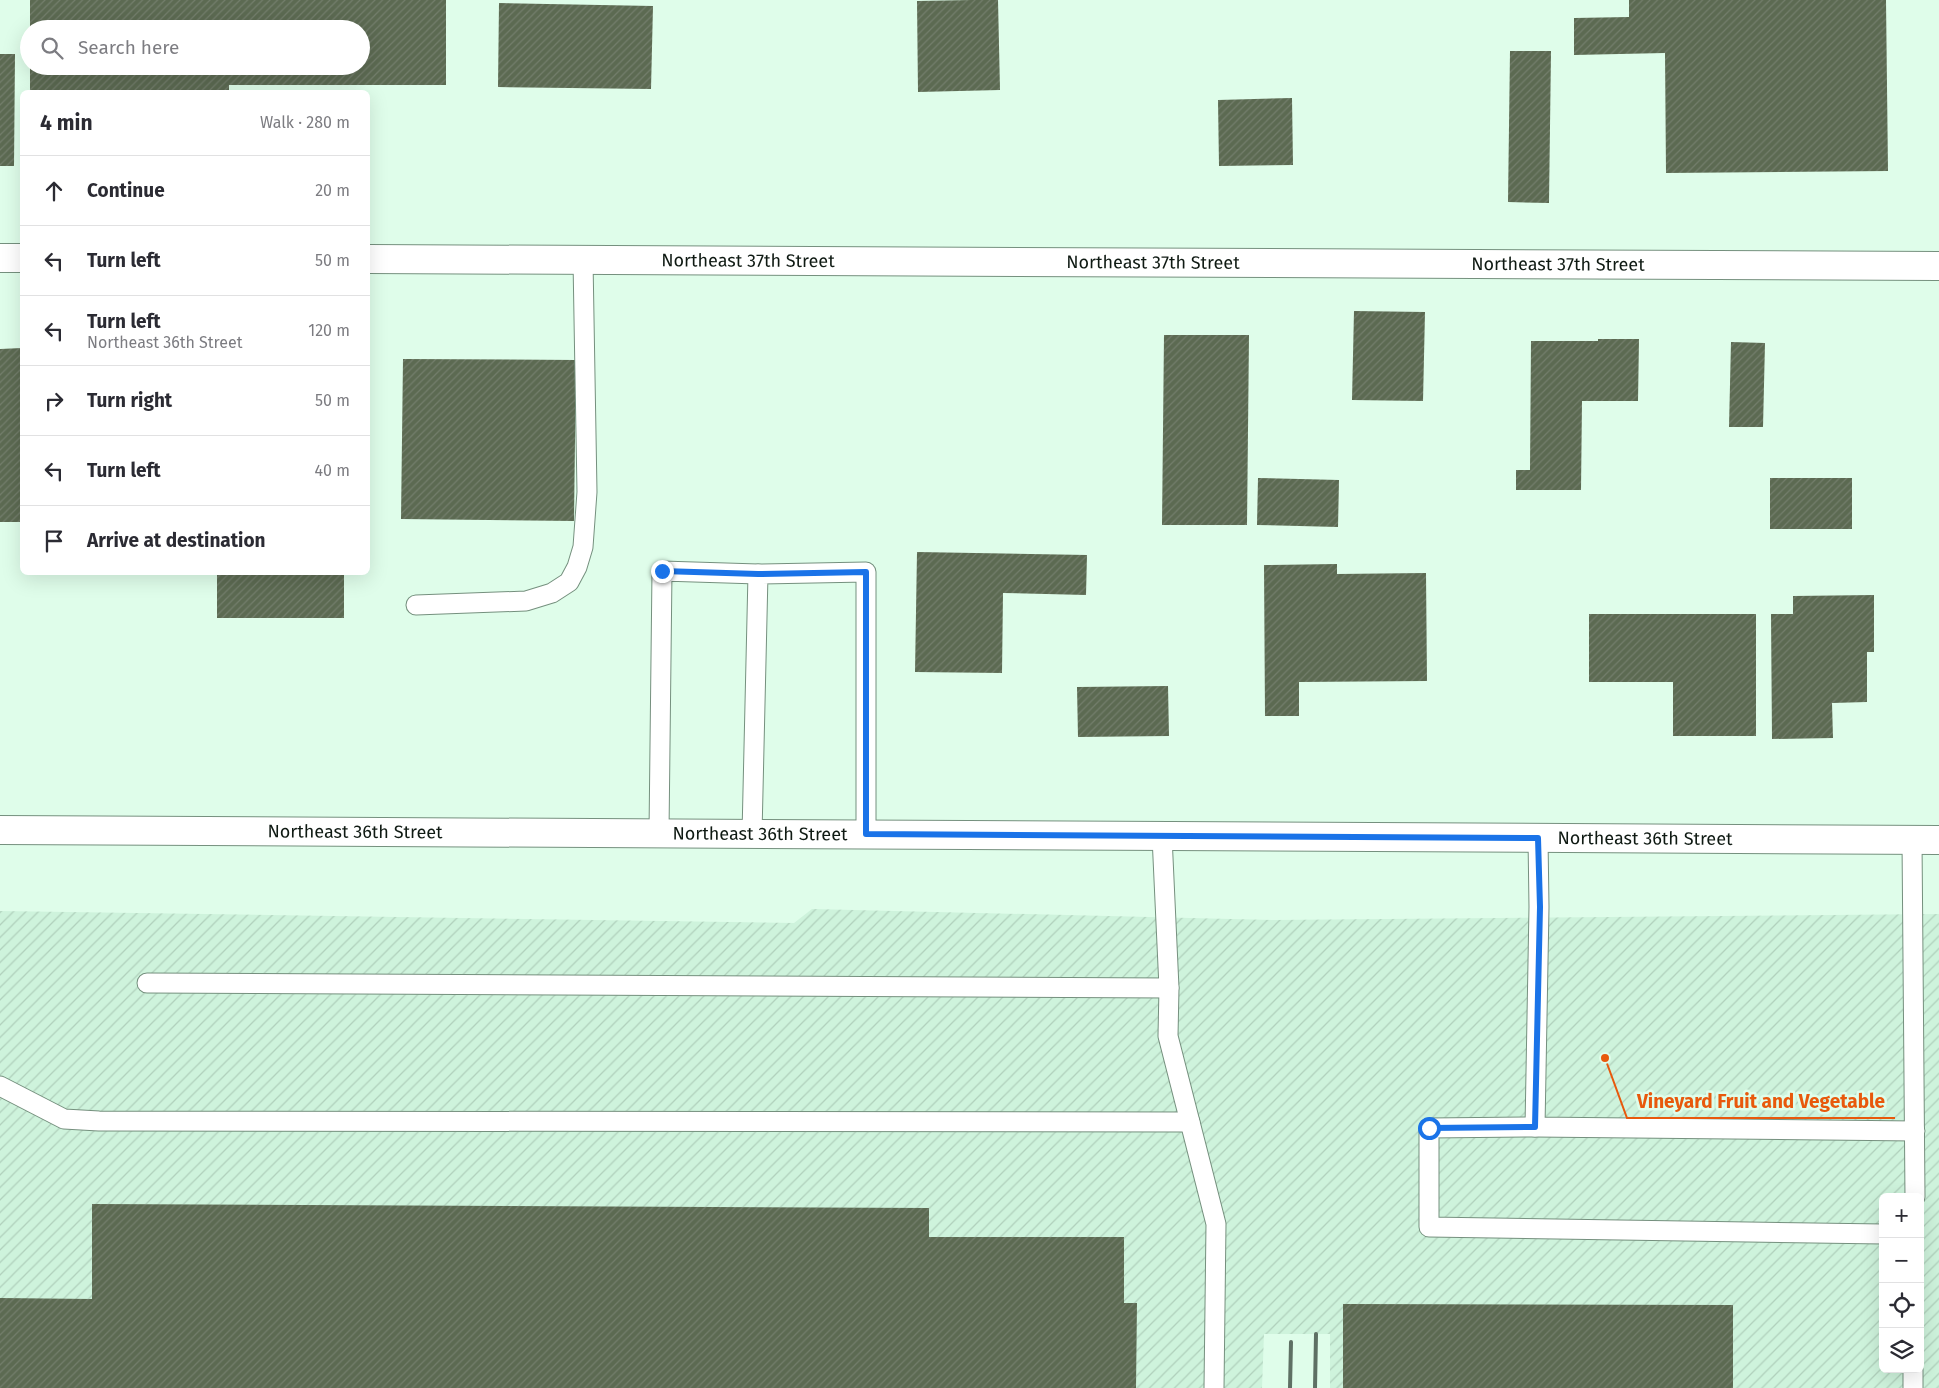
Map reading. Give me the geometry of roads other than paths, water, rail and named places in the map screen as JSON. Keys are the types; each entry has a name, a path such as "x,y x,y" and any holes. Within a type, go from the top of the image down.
{"main road":[{"path":"0,258 20,258"},
{"name":"Northeast 37th Street","path":"370,260 1939,266"},
{"name":"Northeast 36th Street","path":"0,830 1939,840"}],"lane":[{"path":"416,605 526,601 552,594 569,582 577,568 584,547 587,492 583,260"},
{"path":"659,833 662,571 758,574 866,572 866,834"},
{"path":"752,834 758,574"},
{"path":"1162,836 1169,988 1168,1036 1216,1224 1214,1388"},
{"path":"1535,1127 1540,907 1538,838"},
{"path":"1912,840 1912,1069 1915,1193"},
{"path":"147,983 1169,988"},
{"path":"0,1086 64,1119 1190,1122"},
{"path":"1879,1234 1429,1228 1429,1128 1535,1127 1915,1131"},
{"path":"1913,1373 1913,1388"}],"railway":[{"path":"1315,1388 1316,1334"},
{"path":"1290,1388 1291,1342"}],"place":[{"name":"Vineyard Fruit and Vegetable","path":"1605,1058"}]}
